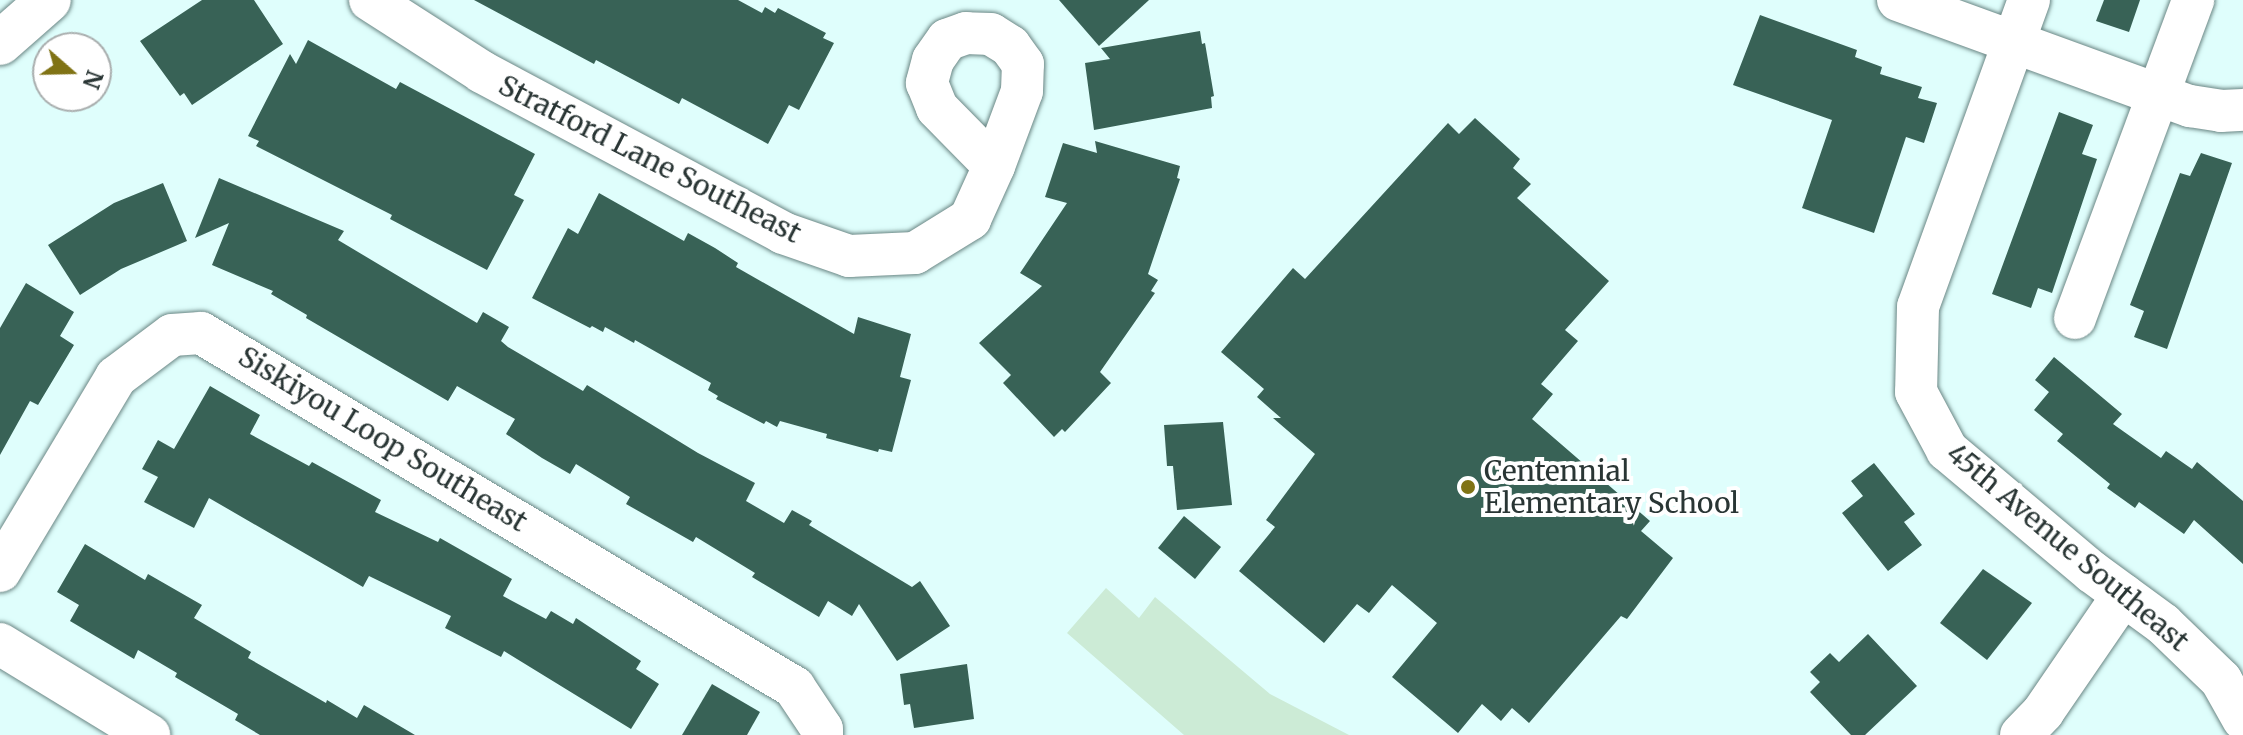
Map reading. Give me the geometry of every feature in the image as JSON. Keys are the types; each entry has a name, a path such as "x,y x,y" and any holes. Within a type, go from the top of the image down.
{"main road":[{"path":"0,43 49,0"}],"street":[{"path":"1898,0 2190,106 2221,111 2243,110"},
{"name":"45th Avenue Southeast","path":"2029,0 1918,307 1916,392 1947,450 2123,595 2163,624 2221,680 2243,719"},
{"path":"2075,318 2193,0"},
{"name":"Stratford Lane Southeast","path":"375,1 496,79 783,233 849,256 915,253 970,219 994,166"},
{"name":"Siskiyou Loop Southeast","path":"0,571 116,377 172,335 201,333 794,687 822,729 822,735"},
{"path":"2021,735 2043,712 2123,595"},
{"path":"0,644 149,735"}],"green space":[{"path":"1106,588 1139,618 1155,597 1270,694 1349,735 1184,735 1067,633"}],"building":[{"path":"202,0 254,0 283,44 192,105 184,93 180,96 140,41"},
{"path":"474,0 738,0 762,13 765,7 775,13 778,8 826,33 823,38 834,43 799,110 789,105 768,144 682,98 679,104 596,60 594,64"},
{"path":"1059,0 1149,0 1099,46"},
{"path":"2104,0 2140,0 2129,32 2096,21"},
{"path":"1760,15 1857,50 1855,57 1882,67 1880,74 1922,87 1918,98 1937,103 1924,143 1906,137 1874,233 1802,208 1832,120 1733,85"},
{"path":"1200,31 1214,96 1211,97 1212,108 1094,130 1085,63 1110,59 1101,48"},
{"path":"308,40 396,89 400,82 535,154 514,195 524,200 487,270 390,219 392,215 256,146 259,141 248,136 290,54 296,64"},
{"path":"2059,112 2093,125 2082,154 2097,159 2052,293 2038,288 2031,308 1992,294"},
{"path":"1475,118 1520,159 1513,168 1531,184 1517,198 1609,281 1565,330 1578,341 1541,384 1553,394 1532,419 1650,521 1641,531 1673,558 1627,619 1621,616 1529,723 1512,708 1501,721 1482,704 1458,733 1392,677 1437,623 1392,585 1369,613 1357,604 1324,643 1239,571 1275,527 1266,520 1315,454 1273,418 1281,418 1257,397 1264,389 1221,352 1293,268 1305,279 1448,123 1459,134"},
{"path":"1095,141 1180,166 1177,178 1180,179 1148,274 1158,280 1151,291 1155,293 1100,372 1111,383 1065,432 1062,429 1054,437 1003,383 1011,375 979,343 1042,286 1020,273 1067,203 1045,197 1063,143 1097,153"},
{"path":"2201,153 2232,163 2167,349 2134,337 2144,311 2130,305 2180,173 2190,176"},
{"path":"219,178 344,231 338,240 477,323 483,312 509,327 501,341 508,347 583,391 587,385 698,453 755,483 746,501 784,523 792,510 812,521 809,525 912,587 920,581 950,626 897,661 859,604 852,616 828,601 819,617 752,577 755,573 696,537 693,542 626,504 630,497 576,464 570,474 542,458 506,434 515,419 457,386 448,401 306,318 307,315 271,294 273,291 212,265 229,223 195,238"},
{"path":"163,183 187,241 121,269 80,295 48,245 114,203"},
{"path":"599,193 684,241 688,233 738,263 736,267 854,334 858,317 911,334 900,377 911,380 892,452 879,449 878,452 826,438 827,434 780,421 777,427 766,421 764,424 716,399 718,396 708,390 711,383 635,340 634,343 605,327 603,332 592,326 590,328 532,298 568,228 578,234"},
{"path":"26,283 74,312 60,336 74,345 38,405 30,401 0,455 0,328"},
{"path":"2054,357 2122,414 2113,424 2161,458 2166,451 2192,469 2197,462 2243,501 2243,564 2194,520 2184,534 2139,502 2135,508 2107,488 2110,484 2057,441 2063,434 2034,410 2049,392 2035,380"},
{"path":"210,386 260,415 250,434 309,466 312,462 381,500 375,512 438,542 440,538 512,579 503,596 546,619 551,611 573,624 576,618 641,661 636,669 659,684 631,729 504,651 501,657 445,628 451,616 369,576 363,587 209,498 194,528 144,502 158,477 142,469 158,440 174,449"},
{"path":"1223,422 1232,505 1177,510 1173,466 1167,466 1164,425"},
{"path":"1874,463 1915,514 1904,522 1922,545 1888,571 1842,513 1863,496 1851,481"},
{"path":"1184,516 1221,547 1195,579 1158,548"},
{"path":"85,544 145,580 148,574 202,605 194,618 251,652 248,658 357,718 364,705 415,735 260,735 235,720 238,714 175,677 177,673 138,650 134,659 70,621 79,605 57,592"},
{"path":"1983,569 2032,603 1987,660 1940,623"},
{"path":"1868,634 1917,686 1865,735 1851,735 1810,692 1820,682 1810,672 1830,653 1839,662"},
{"path":"967,664 974,719 914,728 910,704 904,705 900,674"},
{"path":"712,684 760,712 747,735 682,735"}],"place":[{"name":"Centennial Elementary School","path":"1468,487"}]}
